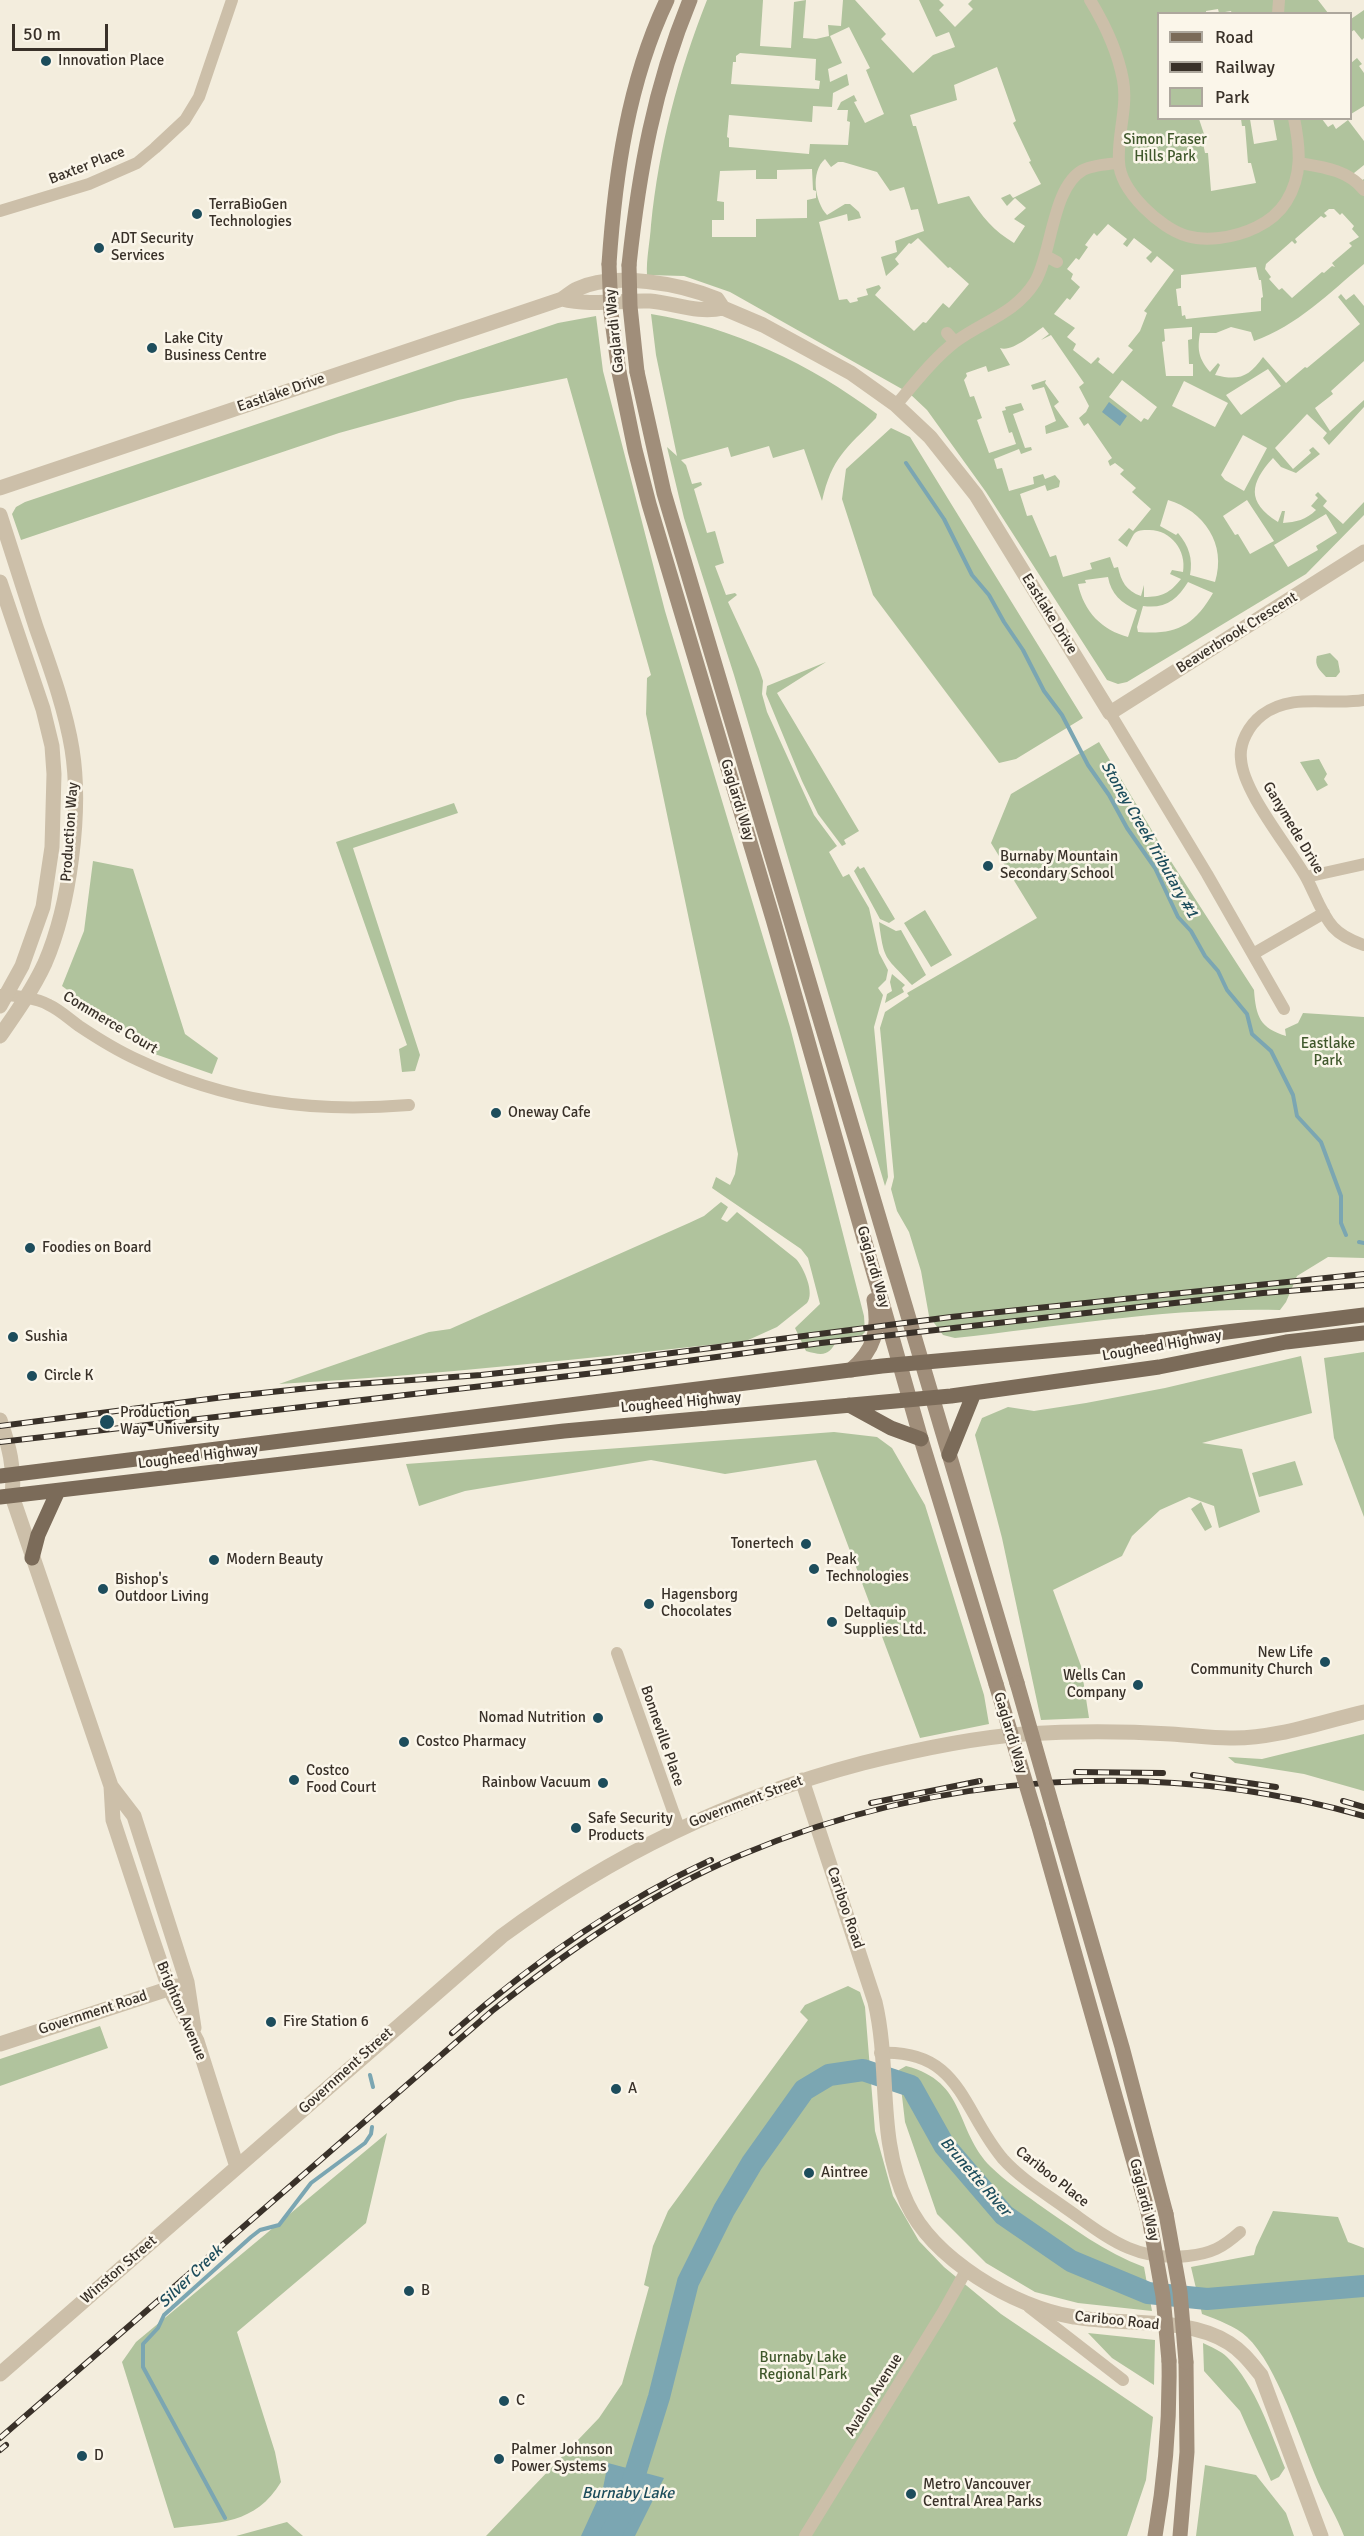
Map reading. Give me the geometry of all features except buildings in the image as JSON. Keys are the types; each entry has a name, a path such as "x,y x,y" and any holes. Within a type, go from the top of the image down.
{"main road":[{"name":"Gaglardi Way","path":"667,0 647,49 624,136 614,204 609,264 610,313 634,450 866,1240 921,1439 1038,1824 1148,2212 1163,2296 1169,2361 1161,2502 1155,2536"},
{"name":"Gaglardi Way","path":"690,0 664,67 651,117 638,187 629,265 630,306 637,372 664,493 1017,1683 1122,2047 1166,2214 1179,2279 1186,2362 1187,2452 1180,2536"},
{"path":"851,1370 866,1358 872,1346 878,1316 867,1267 866,1240"},
{"name":"Lougheed Highway","path":"7,1475 900,1364 1146,1342 1364,1315"},
{"name":"Lougheed Highway","path":"6,1497 564,1431 974,1393 1159,1367 1286,1342 1364,1333"},
{"path":"949,1455 974,1393"},
{"path":"849,1405 891,1428 921,1439"},
{"path":"32,1558 38,1535 58,1491"},
{"path":"1161,2502 1163,2536"}],"street":[{"name":"Baxter Place","path":"0,211 97,181 137,163 155,148 184,120 199,97 232,0"},
{"path":"1090,0 1113,48 1123,81 1124,119 1119,163 1134,197 1158,220 1187,236 1215,238 1239,235 1269,219 1285,204 1296,182 1299,144 1293,120"},
{"path":"896,405 951,337 988,329 1008,312 1034,282 1051,259 1055,219 1066,188 1071,182 1083,170 1119,163"},
{"path":"1299,163 1332,169 1359,183 1364,190"},
{"name":"Eastlake Drive","path":"0,488 562,299 580,303 653,302 710,312 723,308 763,325 851,373 896,405 930,437 976,495 1110,713 1284,1009"},
{"name":"Production Way","path":"0,515 55,683 70,736 74,772 72,834 63,905 44,963 25,999 0,1036"},
{"name":"Beaverbrook Crescent","path":"1110,713 1364,552"},
{"name":"Production Way","path":"0,582 43,709 52,746 54,774 52,847 43,907 22,966 2,999"},
{"name":"Ganymede Drive","path":"1364,700 1292,702 1280,705 1262,715 1254,723 1243,742 1241,761 1246,778 1276,832 1306,877 1324,913 1342,935 1364,945"},
{"path":"1306,877 1364,864"},
{"path":"1253,954 1324,913"},
{"name":"Commerce Court","path":"2,999 25,999 48,1004 81,1027 136,1059 231,1094 268,1103 308,1107 343,1109 409,1105"},
{"path":"0,1420 10,1452 7,1475"},
{"name":"Brighton Avenue","path":"6,1497 7,1475"},
{"name":"Brighton Avenue","path":"0,1483 32,1558 111,1786 113,1820 169,1988 196,2042 237,2167"},
{"name":"Bonneville Place","path":"617,1653 679,1828"},
{"name":"Government Street","path":"237,2167 502,1936 586,1879 679,1828 753,1797 802,1780 904,1753 1023,1734 1102,1732 1231,1738 1263,1736 1364,1712"},
{"name":"Cariboo Road","path":"802,1780 877,2012 886,2129 898,2180 916,2220 932,2241 967,2269 1025,2303 1073,2317 1185,2327 1212,2333 1230,2343 1261,2375 1321,2536"},
{"name":"Brighton Avenue","path":"111,1786 134,1816 187,1982 196,2042"},
{"name":"Government Road","path":"0,2044 187,1982"},
{"name":"Cariboo Place","path":"881,2053 903,2052 940,2068 962,2092 1003,2159 1031,2184 1123,2247 1153,2257 1195,2255 1223,2247 1240,2232"},
{"name":"Winston Street","path":"0,2374 237,2167"},
{"name":"Avalon Avenue","path":"805,2536 967,2269"},
{"path":"1025,2303 1123,2380"}],"green space":[{"name":"Simon Fraser Hills Park","path":"707,0 763,0 760,46 791,48 794,2 806,0 803,38 816,39 829,36 828,25 841,26 843,0 855,0 886,34 881,39 913,73 933,55 955,47 949,32 936,37 919,0 939,0 944,5 939,10 955,27 973,9 968,4 972,0 1318,0 1327,12 1219,12 1218,9 1206,12 1157,12 1157,120 1199,120 1205,137 1202,138 1205,153 1208,153 1211,191 1256,183 1251,163 1248,163 1245,126 1242,126 1241,120 1250,120 1254,144 1277,140 1273,120 1323,120 1328,127 1333,124 1336,129 1348,120 1364,141 1364,165 1349,177 1358,183 1364,179 1364,264 1312,308 1270,335 1254,341 1251,332 1231,327 1216,333 1200,333 1199,344 1201,358 1210,372 1218,363 1220,365 1215,375 1231,378 1243,376 1253,369 1263,357 1286,383 1360,324 1338,297 1341,294 1346,300 1354,294 1364,306 1364,361 1331,391 1333,394 1315,408 1330,431 1364,400 1364,407 1329,445 1323,438 1327,433 1307,414 1275,448 1293,469 1311,453 1309,450 1313,447 1320,454 1296,473 1281,467 1273,458 1260,476 1255,492 1260,507 1278,522 1282,511 1285,511 1283,523 1301,520 1316,510 1311,506 1318,498 1315,495 1318,492 1327,501 1323,506 1343,524 1364,502 1364,515 1306,574 1127,682 1118,684 1107,680 986,492 927,410 909,393 730,292 684,276 647,275 659,167 671,111 687,55","holes":["849,27 870,68 866,70 884,114 865,123 854,102 857,101 854,95 841,102 837,110 848,110 847,121 850,122 848,145 810,144 809,154 729,147 727,137 729,115 812,122 813,106 832,107 833,93 849,85 847,74 830,82 828,69 842,63 830,36","740,53 816,59 815,80 820,81 819,89 731,84 733,62 736,62 736,56","997,67 1016,121 1013,123 1041,184 1013,198 1010,194 1001,198 1007,206 1015,198 1026,208 1014,219 1025,226 1014,243 988,222 969,196 938,204 916,126 913,126 910,115 957,100 954,85","825,159 831,167 838,162 843,162 877,172 890,191 904,187 911,210 918,209 924,231 895,241 897,252 881,257 886,276 899,264 895,259 909,243 911,244 918,238 948,268 950,267 969,284 949,308 943,303 926,323 923,322 914,331 875,295 881,288 879,285 866,289 868,295 857,298 858,301 850,303 847,299 839,300 819,222 847,214 848,221 861,218 859,212 850,204 845,204 827,215 817,195 817,171","812,169 813,190 816,191 816,198 807,200 807,218 756,219 756,237 712,237 712,220 724,220 724,202 717,201 720,171 756,170 756,179 777,179 777,170","1329,209 1334,209 1340,215 1342,213 1354,226 1352,229 1359,237 1349,243 1352,246 1332,263 1335,267 1332,266 1324,273 1322,272 1292,298 1282,288 1279,290 1269,279 1271,277 1265,269 1266,264 1292,241 1295,244 1297,242 1295,239 1321,216 1324,218 1327,216 1324,213","1108,224 1127,239 1123,244 1127,247 1134,238 1152,252 1146,258 1151,263 1157,256 1174,270 1144,311 1147,313 1140,331 1128,346 1133,350 1113,374 1098,362 1100,359 1098,357 1091,364 1073,350 1076,344 1067,337 1075,328 1054,314 1067,298 1070,300 1080,287 1071,279 1073,274 1067,269 1076,258 1079,260 1088,247 1085,245 1094,233 1097,236","1256,267 1259,280 1261,280 1263,297 1261,298 1261,311 1186,319 1185,315 1182,316 1181,306 1178,306 1176,289 1181,288 1181,275","1043,327 1049,334 1041,340 1051,335 1084,383 1079,387 1089,406 1079,418 1084,426 1088,423 1112,458 1108,461 1110,466 1115,463 1124,470 1120,474 1136,488 1132,492 1151,509 1133,531 1129,528 1118,540 1127,547 1137,532 1156,531 1170,537 1179,549 1184,564 1183,572 1172,570 1170,574 1181,579 1165,593 1144,597 1144,585 1141,596 1132,591 1123,581 1118,567 1114,568 1110,557 1090,563 1092,569 1063,577 1056,555 1050,557 1032,515 1027,516 1020,494 1045,485 1047,491 1059,487 1060,481 1055,475 1045,479 1043,474 1033,477 1034,484 1009,491 1002,468 997,469 994,459 1019,449 1021,454 1032,450 1031,447 1025,448 1013,414 1024,410 1021,403 1005,407 1006,410 1002,411 1009,433 1012,432 1016,444 989,453 977,420 982,418 974,396 970,397 964,380 966,373 986,366 988,372 1010,365 1000,348 1010,348","1192,327 1192,339 1188,340 1189,364 1193,364 1193,376 1166,376 1162,342 1165,341 1164,329","1268,369 1281,386 1241,415 1226,395","1122,380 1157,407 1148,420 1144,418 1141,422 1109,397","1184,381 1228,403 1215,427 1172,406","1243,435 1267,448 1244,491 1225,480 1221,475","1168,500 1192,512 1210,531 1218,555 1215,582 1190,575 1190,558 1178,533 1176,535 1160,526","1247,500 1274,541 1250,554 1238,534 1235,535 1223,516","1326,514 1337,533 1316,546 1318,550 1288,567 1274,545","1108,577 1118,597 1137,610 1128,637 1102,625 1085,603 1078,584 1086,583 1085,580","1188,582 1213,593 1199,613 1183,626 1163,632 1138,632 1137,627 1143,606 1158,606 1170,602"]},
{"path":"1364,10 1364,38 1362,40 1354,30 1352,31 1352,18"},
{"path":"1357,58 1362,64 1359,66 1364,73 1364,106 1352,113 1352,62"},
{"path":"651,314 711,328 770,350 825,379 877,414 876,418 848,446 836,464 830,474 822,501 804,449 773,458 769,446 731,457 728,447 681,460 686,465 692,484 701,482 702,485 694,489 707,533 715,531 724,563 715,566 726,595 735,593 737,595 728,602 759,669 767,712 814,815 837,846 829,852 843,877 849,874 869,908 879,953 888,970 886,980 878,988 883,995 874,1027 888,1177 885,1186 734,675 684,518 667,447 677,456 656,355"},
{"path":"596,316 603,371 665,611 790,1027 864,1316 865,1332 862,1335 837,1339 829,1352 821,1354 806,1351 795,1328 820,1304 808,1258 801,1249 712,1188 716,1177 730,1185 735,1174 738,1154 646,714 647,678 651,675 567,378 458,400 339,433 21,540 12,514 16,507 25,502 558,323"},
{"path":"1046,380 1045,383 1059,402 1054,406 1069,427 1046,434 1045,426 1056,421 1044,387 1033,390 1031,385"},
{"path":"891,428 910,437 1083,718 1016,759 999,763 873,595 842,499 846,469"},
{"path":"1330,653 1338,661 1340,672 1336,677 1326,677 1317,665 1317,656"},
{"path":"826,662 777,693 859,831 844,840 846,844 842,846 818,814 766,694 767,686"},
{"name":"Eastlake Park","path":"1099,742 1163,849 1254,990 1258,1014 1265,1025 1286,1036 1285,1029 1298,1023 1303,1013 1364,1017 1364,1258 1328,1257 1297,1276 1280,1310 1158,1314 955,1338 943,1335 929,1316 921,1271 909,1232 897,1211 891,1189 894,1177 880,1028 885,1012 909,996 907,993 1037,918 991,843 1011,794"},
{"path":"1319,759 1327,774 1324,779 1328,785 1317,791 1300,762"},
{"path":"454,803 458,813 353,848 420,1055 415,1071 402,1072 399,1049 407,1045 336,842"},
{"path":"93,861 133,869 185,1034 218,1058 212,1074 152,1053 62,986 84,931"},
{"path":"858,866 860,869 864,867 895,919 889,923 880,919 854,871"},
{"path":"925,910 952,955 931,967 904,923"},
{"path":"879,922 896,931 901,930 926,975 912,985 888,958"},
{"path":"892,974 905,985 902,988 904,992 885,1003 887,994 892,991 890,982"},
{"path":"721,1202 728,1207 721,1219 727,1222 737,1212 796,1259 805,1274 809,1287 807,1303 777,1327 746,1341 454,1371 279,1384 429,1332 450,1329 704,1216"},
{"path":"1364,1352 1364,1517 1334,1438 1324,1358"},
{"path":"1301,1356 1312,1413 1202,1443 1242,1449 1260,1512 1219,1528 1214,1506 1189,1497 1160,1510 1132,1536 1122,1556 1053,1590 1081,1666 1089,1718 1041,1720 1002,1538 975,1435 982,1418 1008,1407 1034,1411 1086,1403 1165,1388"},
{"path":"834,1432 877,1437 892,1448 925,1505 984,1695 989,1724 920,1738 816,1460 725,1474 651,1460 465,1491 419,1506 406,1464"},
{"path":"1295,1461 1303,1485 1259,1497 1252,1473"},
{"path":"1201,1502 1212,1527 1205,1531 1191,1509"},
{"path":"1364,1734 1364,1791 1304,1774 1235,1763 1228,1757 1262,1759"},
{"name":"Burnaby Lake Regional Park","path":"848,1986 860,1992 865,2007 875,2131 893,2196 919,2241 944,2267 1001,2314 1153,2417 1146,2480 1127,2536 486,2536 599,2418 622,2384 649,2287 644,2285 653,2246 668,2211 808,2020 800,2012 805,2005"},
{"path":"100,2026 108,2048 0,2086 0,2059"},
{"path":"906,2066 926,2073 940,2083 958,2109 979,2153 1002,2177 1089,2239 1144,2267 1152,2311 1078,2303 1035,2292 986,2263 937,2214 905,2122 899,2070"},
{"path":"387,2133 366,2223 237,2332 275,2452 281,2482 271,2496 248,2514 221,2522 174,2528 122,2362 136,2342"},
{"path":"1273,2211 1338,2217 1348,2242 1364,2248 1364,2536 1344,2536 1318,2482 1278,2385 1258,2350 1247,2337 1237,2330 1202,2314 1191,2267 1254,2255"},
{"path":"1088,2333 1155,2340 1154,2385 1112,2358"},
{"path":"1203,2343 1227,2357 1254,2395 1285,2468 1279,2477 1271,2481 1240,2411 1204,2371"},
{"path":"1205,2465 1256,2475 1286,2513 1294,2536 1196,2536"},
{"path":"287,2522 303,2536 236,2536"}],"water":[{"path":"1109,402 1127,416 1120,426 1102,412"},
{"name":"Burnaby Lake","path":"608,2463 664,2478 635,2536 581,2536 603,2488"}],"waterway":[{"name":"Stoney Creek Tributary #1","path":"906,463 944,519 972,575 989,595 1023,650 1044,691 1062,715 1088,765 1155,868 1178,917 1191,931 1205,956 1218,971 1227,990 1247,1014 1252,1034 1271,1051 1293,1095 1297,1116 1321,1142 1341,1196 1341,1223 1346,1235"},
{"name":"Stoney Creek Tributary #1","path":"1359,1242 1364,1243"},
{"name":"Brunette River","path":"610,2536 626,2503 659,2397 688,2282 724,2210 752,2163 804,2090 829,2075 863,2070 911,2086 944,2145 1004,2215 1071,2261 1148,2293 1207,2299 1364,2286"},
{"name":"Silver Creek","path":"370,2075 373,2087"},
{"name":"Silver Creek","path":"225,2518 143,2367 143,2344 158,2328 164,2315 251,2237 260,2230 279,2225 311,2183 365,2143 371,2134 372,2127"}],"railway":[{"path":"0,1426 224,1397 328,1386 481,1375 610,1361 951,1317 1364,1274"},
{"path":"0,1442 612,1371 821,1343 1263,1293 1364,1285"},
{"path":"1076,1772 1163,1773"},
{"path":"1193,1775 1276,1787"},
{"path":"871,1803 980,1781"},
{"path":"0,2438 492,2011 611,1924 707,1870 816,1827 893,1806 971,1791 1050,1783 1129,1781 1208,1786 1286,1798 1364,1816"},
{"path":"1343,1801 1364,1807"},
{"path":"452,2033 512,1983 575,1937 641,1896 711,1860"},
{"path":"0,2450 6,2445"}],"place":[{"name":"Innovation Place","path":"46,61"},
{"name":"TerraBioGen Technologies","path":"197,214"},
{"name":"ADT Security Services","path":"99,248"},
{"name":"Lake City Business Centre","path":"152,348"},
{"name":"Burnaby Mountain Secondary School","path":"988,866"},
{"name":"Oneway Cafe","path":"496,1113"},
{"name":"Foodies on Board","path":"30,1248"},
{"name":"Sushia","path":"13,1337"},
{"name":"Circle K","path":"32,1376"},
{"name":"Production Way–University","path":"107,1422"},
{"name":"Tonertech","path":"806,1544"},
{"name":"Modern Beauty","path":"214,1560"},
{"name":"Peak Technologies","path":"814,1569"},
{"name":"Bishop's Outdoor Living","path":"103,1589"},
{"name":"Hagensborg Chocolates","path":"649,1604"},
{"name":"Deltaquip Supplies Ltd.","path":"832,1622"},
{"name":"New Life Community Church","path":"1325,1662"},
{"name":"Wells Can Company","path":"1138,1685"},
{"name":"Nomad Nutrition","path":"598,1718"},
{"name":"Costco Pharmacy","path":"404,1742"},
{"name":"Costco Food Court","path":"294,1780"},
{"name":"Rainbow Vacuum","path":"603,1783"},
{"name":"Safe Security Products","path":"576,1828"},
{"name":"Fire Station 6","path":"271,2022"},
{"name":"A","path":"616,2089"},
{"name":"Aintree","path":"809,2173"},
{"name":"B","path":"409,2291"},
{"name":"C","path":"504,2401"},
{"name":"D","path":"82,2456"},
{"name":"Palmer Johnson Power Systems","path":"499,2459"},
{"name":"Metro Vancouver Central Area Parks","path":"911,2494"}]}
